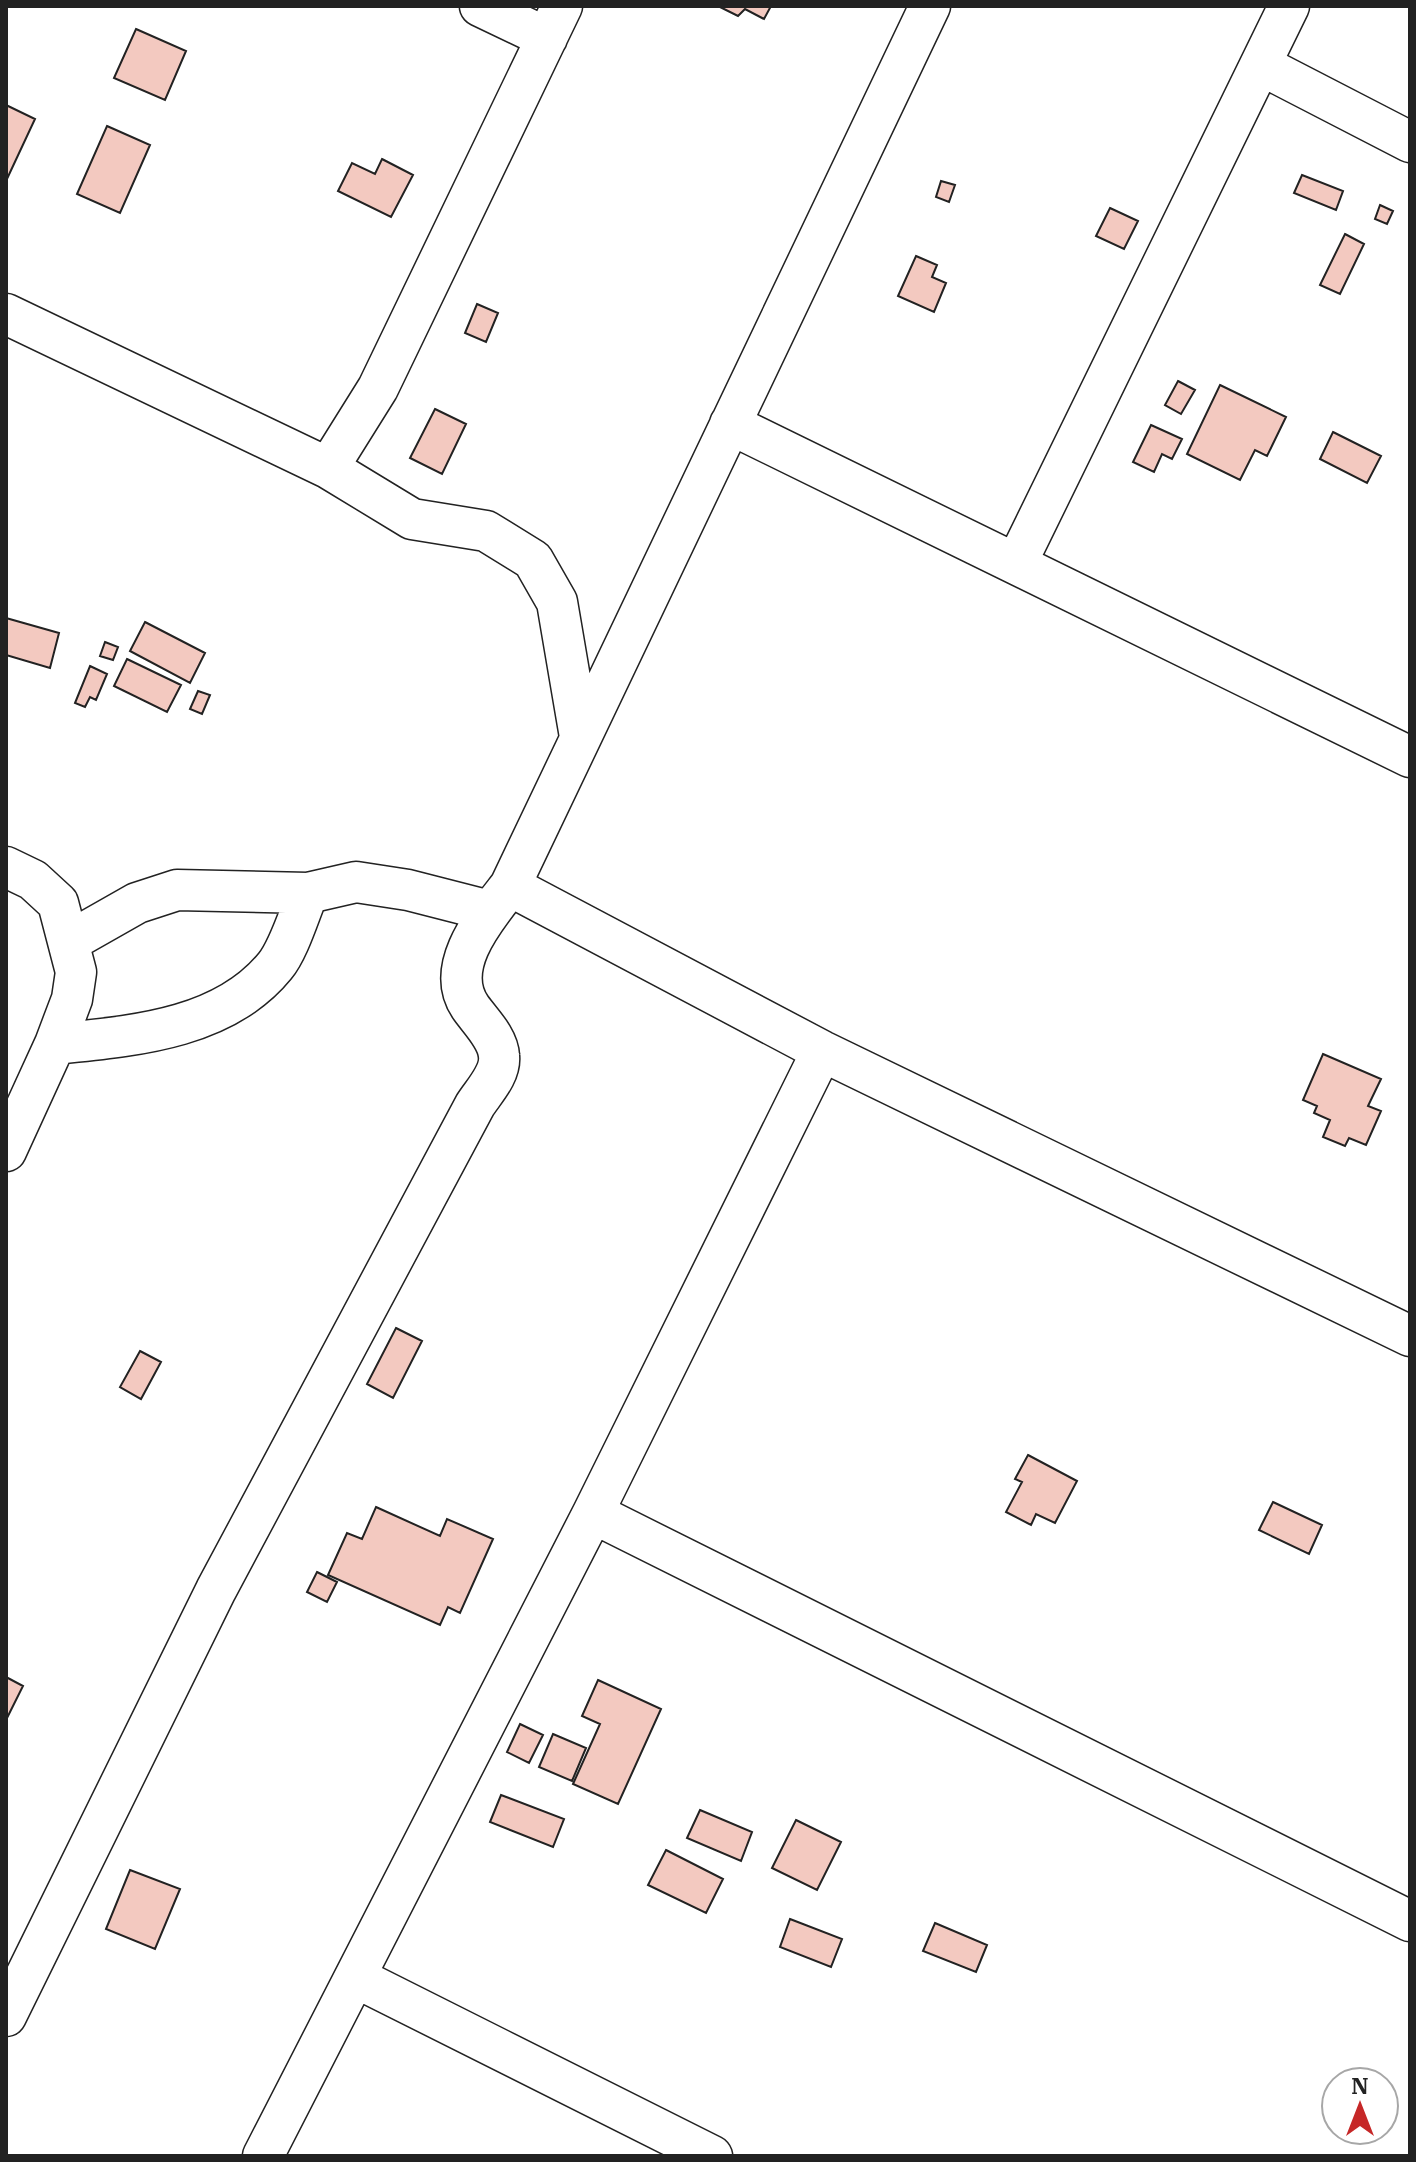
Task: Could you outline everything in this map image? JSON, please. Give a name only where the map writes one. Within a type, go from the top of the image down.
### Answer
[{"type":"street","points":[[328,468],[378,388],[555,22],[480,6]]},
{"type":"street","points":[[6,2016],[216,1590],[475,1105],[497,1071],[500,1055],[491,1034],[468,1003],[463,983],[463,963],[471,941],[500,898],[580,737],[930,6]]},
{"type":"street","points":[[1016,564],[1289,6]]},
{"type":"street","points":[[1261,65],[1410,142]]},
{"type":"street","points":[[6,314],[328,468],[412,519],[486,531],[533,560],[557,602],[580,737]]},
{"type":"street","points":[[730,424],[1410,757]]},
{"type":"street","points":[[6,867],[33,880],[58,903],[76,972],[72,999],[55,1044],[6,1151]]},
{"type":"street","points":[[70,941],[137,903],[177,890],[308,893],[356,882],[500,898],[1410,1336]]},
{"type":"street","points":[[55,1044],[150,1034],[199,1017],[247,995],[277,964],[308,893]]},
{"type":"street","points":[[263,2156],[593,1513],[822,1051]]},
{"type":"street","points":[[593,1513],[1410,1921]]},
{"type":"street","points":[[355,1977],[712,2156]]},
{"type":"building","points":[[718,6],[771,6],[764,19],[745,9],[738,16]]},
{"type":"building","points":[[136,29],[186,51],[165,100],[114,78]]},
{"type":"building","points":[[6,105],[35,119],[6,181]]},
{"type":"building","points":[[107,126],[150,145],[120,213],[77,194]]},
{"type":"building","points":[[382,159],[413,175],[391,217],[338,191],[352,163],[375,174]]},
{"type":"building","points":[[1302,175],[1343,191],[1336,210],[1294,193]]},
{"type":"building","points":[[941,181],[955,185],[949,202],[936,197]]},
{"type":"building","points":[[1380,205],[1393,211],[1387,224],[1375,219]]},
{"type":"building","points":[[1110,208],[1138,221],[1124,249],[1096,236]]},
{"type":"building","points":[[1345,234],[1364,244],[1340,294],[1320,285]]},
{"type":"building","points":[[916,256],[937,265],[932,277],[946,283],[934,312],[898,296]]},
{"type":"building","points":[[477,304],[498,313],[486,342],[465,333]]},
{"type":"building","points":[[1178,381],[1195,390],[1181,414],[1165,405]]},
{"type":"building","points":[[1220,385],[1286,417],[1267,456],[1255,450],[1240,480],[1187,454]]},
{"type":"building","points":[[435,409],[466,424],[442,474],[410,458]]},
{"type":"building","points":[[1151,425],[1182,439],[1172,459],[1162,454],[1154,472],[1133,462]]},
{"type":"building","points":[[1333,432],[1381,456],[1367,483],[1320,459]]},
{"type":"building","points":[[6,618],[59,633],[50,668],[6,655]]},
{"type":"building","points":[[145,622],[205,653],[190,683],[130,651]]},
{"type":"building","points":[[105,642],[118,647],[113,660],[100,656]]},
{"type":"building","points":[[127,659],[181,685],[167,712],[114,686]]},
{"type":"building","points":[[90,666],[107,674],[96,700],[90,697],[85,707],[75,703]]},
{"type":"building","points":[[198,691],[210,695],[202,714],[190,709]]},
{"type":"building","points":[[1323,1054],[1381,1079],[1368,1106],[1381,1111],[1366,1145],[1349,1138],[1345,1146],[1323,1137],[1330,1120],[1314,1113],[1317,1106],[1303,1100]]},
{"type":"building","points":[[396,1328],[422,1341],[393,1398],[367,1384]]},
{"type":"building","points":[[140,1351],[161,1362],[141,1399],[120,1387]]},
{"type":"building","points":[[1028,1455],[1077,1481],[1055,1523],[1036,1514],[1031,1525],[1006,1512],[1022,1482],[1015,1479]]},
{"type":"building","points":[[1273,1502],[1322,1525],[1309,1554],[1259,1530]]},
{"type":"building","points":[[376,1507],[440,1536],[447,1519],[493,1539],[460,1613],[448,1607],[440,1625],[328,1575],[347,1533],[362,1539]]},
{"type":"building","points":[[317,1572],[337,1582],[327,1602],[307,1592]]},
{"type":"building","points":[[6,1677],[23,1686],[6,1720]]},
{"type":"building","points":[[598,1680],[661,1709],[618,1804],[573,1784],[600,1724],[582,1716]]},
{"type":"building","points":[[520,1724],[543,1735],[529,1763],[507,1752]]},
{"type":"building","points":[[553,1734],[586,1748],[572,1781],[539,1767]]},
{"type":"building","points":[[501,1795],[564,1819],[553,1847],[490,1822]]},
{"type":"building","points":[[700,1810],[752,1832],[741,1861],[687,1838]]},
{"type":"building","points":[[796,1820],[841,1842],[817,1890],[772,1868]]},
{"type":"building","points":[[666,1850],[723,1879],[706,1913],[648,1885]]},
{"type":"building","points":[[130,1870],[180,1889],[155,1949],[106,1929]]},
{"type":"building","points":[[790,1919],[842,1939],[831,1967],[780,1947]]},
{"type":"building","points":[[935,1923],[987,1945],[976,1972],[923,1951]]}]
